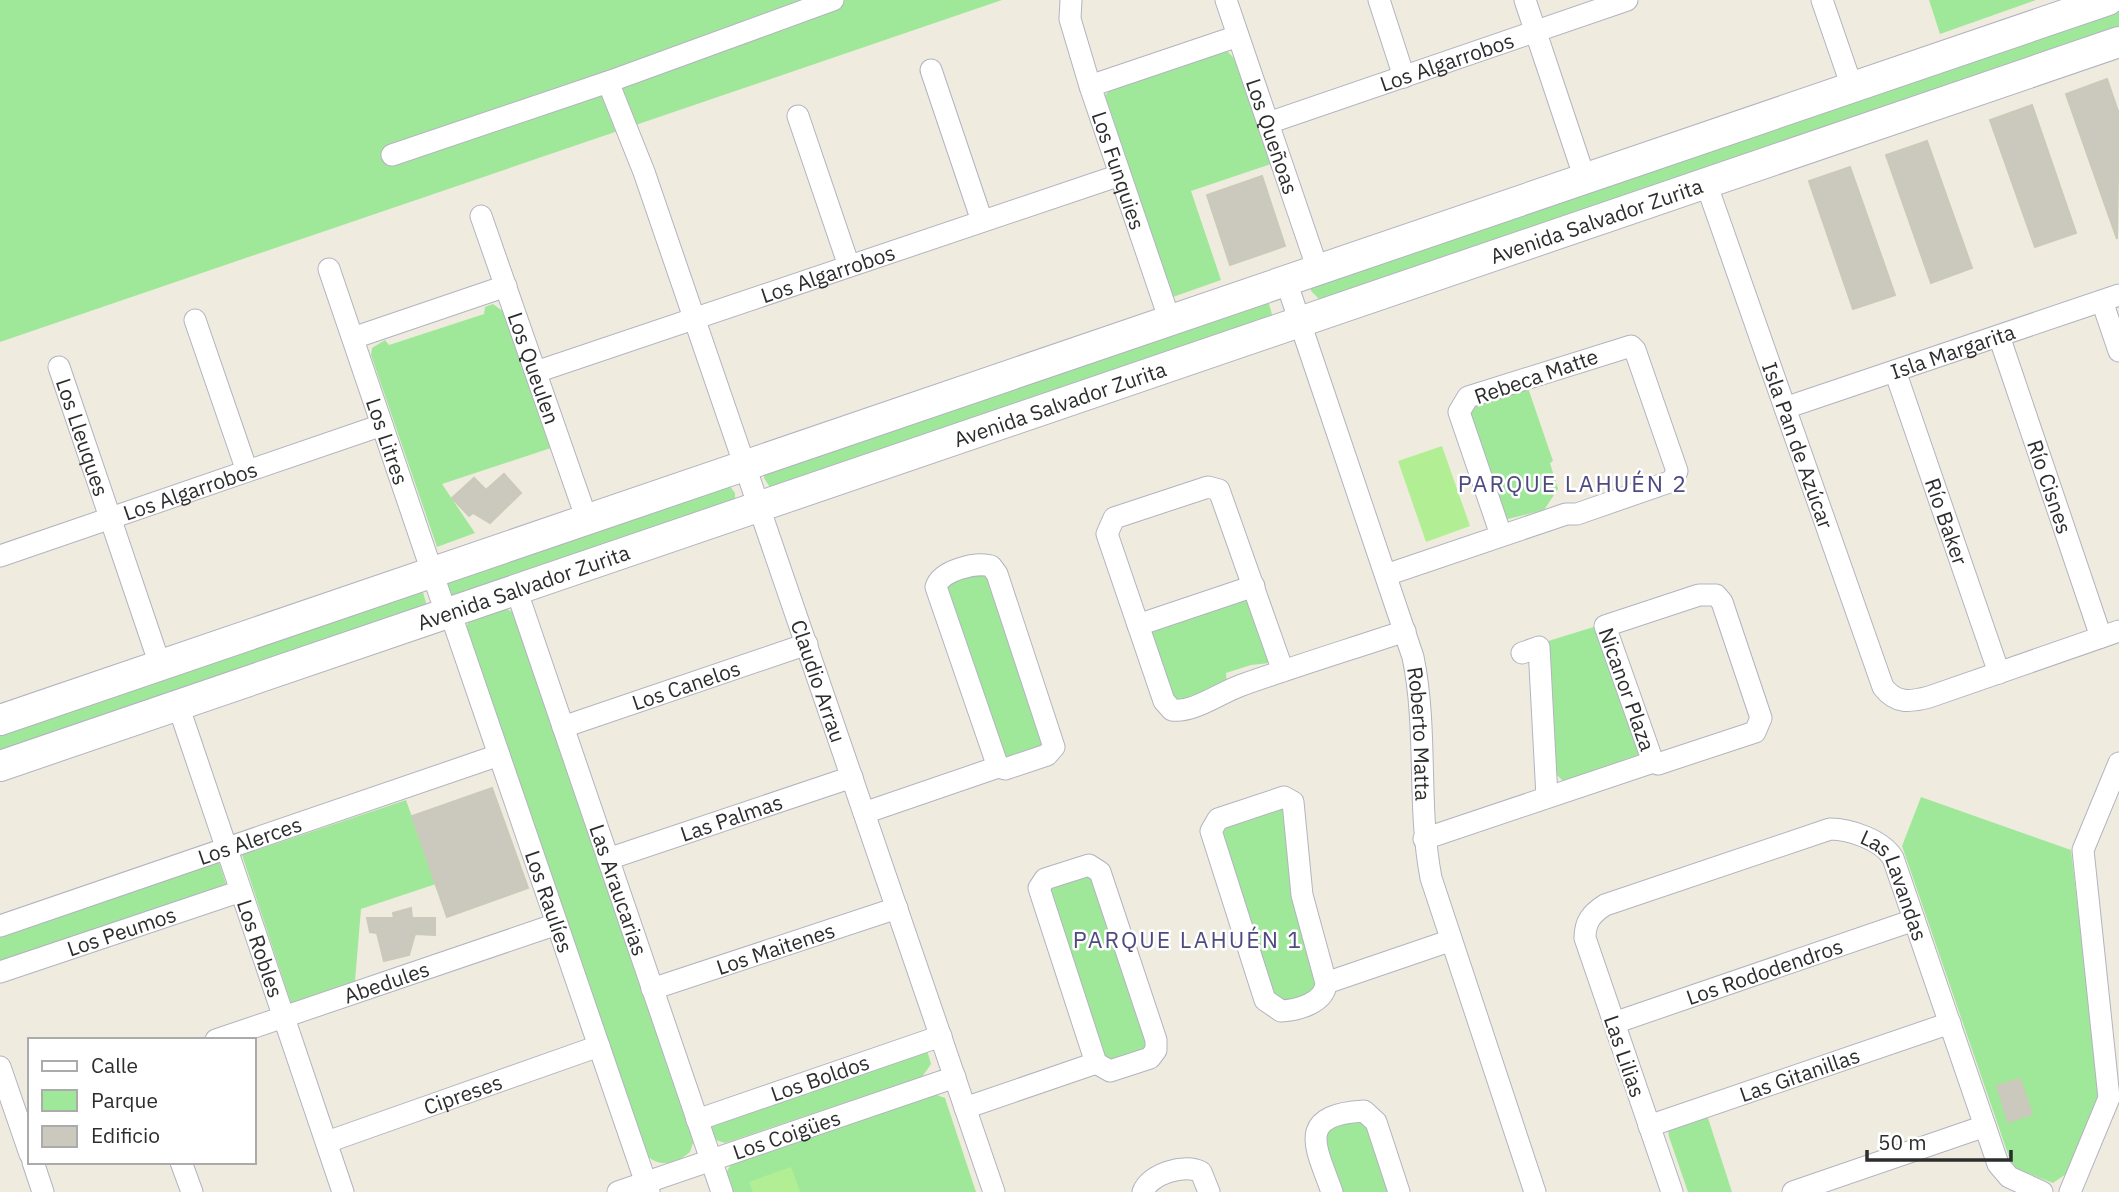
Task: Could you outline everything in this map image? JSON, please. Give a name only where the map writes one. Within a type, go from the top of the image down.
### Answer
[{"type":"main road","name":"Avenida Salvador Zurita","points":[[0,720],[2108,0]]},
{"type":"main road","name":"Avenida Salvador Zurita","points":[[0,766],[2119,42]]},
{"type":"street","points":[[392,155],[608,82],[833,0]]},
{"type":"street","name":"Los Queñoas","points":[[1226,0],[1318,270]]},
{"type":"street","points":[[1379,0],[1404,76]]},
{"type":"street","points":[[1525,0],[1585,179]]},
{"type":"street","name":"Los Algarrobos","points":[[1268,123],[1627,0]]},
{"type":"street","points":[[1822,0],[1852,87]]},
{"type":"street","name":"Los Funquies","points":[[1071,10],[1090,86],[1170,321]]},
{"type":"street","points":[[1090,86],[1238,36]]},
{"type":"street","points":[[931,70],[982,221]]},
{"type":"street","name":"Claudio Arrau","points":[[608,82],[695,319],[994,1192]]},
{"type":"street","points":[[798,116],[849,266]]},
{"type":"street","name":"Los Algarrobos","points":[[536,372],[1120,175]]},
{"type":"street","name":"Isla Pan de Azúcar","points":[[1706,183],[1883,687],[1899,701],[1929,697],[1999,673]]},
{"type":"street","name":"Los Queulen","points":[[481,216],[587,520]]},
{"type":"street","name":"Los Litres","points":[[329,269],[448,613]]},
{"type":"street","name":"Roberto Matta","points":[[1286,281],[1405,631],[1419,690],[1424,839],[1436,898],[1535,1192]]},
{"type":"street","points":[[353,338],[506,286]]},
{"type":"street","points":[[2110,298],[2119,351]]},
{"type":"street","name":"Isla Margarita","points":[[1785,408],[2110,298]]},
{"type":"street","points":[[195,320],[247,471]]},
{"type":"street","name":"Río Cisnes","points":[[2000,336],[2110,634]]},
{"type":"street","name":"Rebeca Matte","points":[[1625,346],[1635,350],[1677,471],[1672,481],[1577,514],[1566,513],[1501,536],[1459,412],[1461,403],[1468,397],[1625,346]]},
{"type":"street","name":"Los Lleuques","points":[[59,367],[160,665]]},
{"type":"street","name":"Río Baker","points":[[1895,371],[1999,673]]},
{"type":"street","name":"Los Algarrobos","points":[[0,556],[382,425]]},
{"type":"street","points":[[1283,671],[1222,494],[1214,488],[1114,518],[1107,534],[1164,701],[1172,710],[1186,709],[1239,686],[1405,631]]},
{"type":"street","points":[[1386,575],[1501,536]]},
{"type":"street","points":[[864,813],[998,767],[1005,769],[1047,754],[1054,747],[997,575],[991,566],[980,564],[945,575],[936,587],[998,767]]},
{"type":"street","points":[[1138,625],[1254,586]]},
{"type":"street","name":"Las Araucarias","points":[[516,589],[722,1192]]},
{"type":"street","name":"Nicanor Plaza","points":[[1699,595],[1716,595],[1722,602],[1761,718],[1755,732],[1658,764],[1653,762],[1605,626],[1699,595]]},
{"type":"street","name":"Los Raulíes","points":[[448,613],[647,1187]]},
{"type":"street","points":[[1999,673],[2110,634]]},
{"type":"street","name":"Los Canelos","points":[[563,727],[807,644]]},
{"type":"street","points":[[1522,653],[1539,648],[1547,797]]},
{"type":"street","name":"Los Robles","points":[[178,705],[343,1192]]},
{"type":"street","name":"Los Alerces","points":[[0,926],[499,755]]},
{"type":"street","points":[[1424,839],[1653,762]]},
{"type":"street","points":[[2070,1192],[2109,1098],[2083,850],[2119,763]]},
{"type":"street","name":"Las Palmas","points":[[608,859],[852,777]]},
{"type":"street","points":[[1278,798],[1292,799],[1302,895],[1326,984],[1326,992],[1320,999],[1288,1010],[1276,1009],[1265,1000],[1210,838],[1213,825],[1218,819],[1278,798]]},
{"type":"street","name":"Las Lavandas","points":[[1589,919],[1605,905],[1836,829],[1853,833],[1888,850],[2002,1171],[2042,1192]]},
{"type":"street","points":[[965,1108],[1096,1063],[1110,1071],[1150,1058],[1156,1050],[1100,872],[1089,865],[1045,879],[1039,888],[1096,1063]]},
{"type":"street","name":"Los Peumos","points":[[0,972],[241,891]]},
{"type":"street","name":"Los Maitenes","points":[[652,989],[897,908]]},
{"type":"street","name":"Las Lilias","points":[[1589,919],[1585,938],[1672,1192]]},
{"type":"street","name":"Los Rododendros","points":[[1614,1023],[1914,920]]},
{"type":"street","name":"Abedules","points":[[222,1038],[557,924]]},
{"type":"street","points":[[1326,984],[1449,941]]},
{"type":"street","name":"Las Gitanillas","points":[[1649,1126],[1950,1023]]},
{"type":"street","name":"Los Boldos","points":[[697,1120],[941,1036]]},
{"type":"street","name":"Cipreses","points":[[327,1142],[599,1046]]},
{"type":"street","points":[[0,1067],[22,1105],[28,1142]]},
{"type":"street","name":"Los Coigües","points":[[618,1192],[647,1187],[711,1160],[954,1077]]},
{"type":"street","points":[[1332,1192],[1314,1141],[1316,1130],[1325,1121],[1364,1111],[1376,1122],[1399,1192]]},
{"type":"street","points":[[1793,1192],[1985,1126]]},
{"type":"street","points":[[34,1164],[43,1192]]},
{"type":"street","points":[[182,1164],[192,1192]]},
{"type":"street","points":[[1143,1192],[1152,1180],[1190,1168],[1201,1172],[1209,1192]]},
{"type":"green space","points":[[0,0],[1002,0],[0,342]]},
{"type":"green space","points":[[1929,0],[2036,0],[1940,34]]},
{"type":"green space","points":[[2119,7],[2119,31],[1322,302],[1311,291],[1311,286]]},
{"type":"green space","points":[[1221,51],[1228,52],[1234,58],[1271,164],[1191,191],[1221,280],[1173,297],[1105,95],[1110,90]]},
{"type":"green space","points":[[1268,300],[1273,318],[771,489],[764,478],[765,472]]},
{"type":"green space","points":[[493,304],[504,312],[551,448],[442,484],[475,533],[437,547],[371,355],[372,348],[385,340],[389,345],[484,314],[485,307]]},
{"type":"green space","points":[[1527,385],[1553,461],[1550,463],[1558,489],[1544,510],[1504,520],[1466,407]]},
{"type":"green space","points":[[1442,446],[1470,526],[1426,542],[1398,461]]},
{"type":"green space","points":[[729,485],[735,493],[735,502],[451,598],[447,593],[446,578]]},
{"type":"green space","points":[[985,570],[1047,745],[1007,763],[942,585]]},
{"type":"green space","points":[[422,589],[427,606],[0,754],[0,730]]},
{"type":"green space","points":[[1246,594],[1270,663],[1251,665],[1226,673],[1227,684],[1176,704],[1147,630]]},
{"type":"green space","points":[[502,607],[515,613],[695,1137],[690,1152],[673,1162],[661,1163],[645,1153],[466,628],[470,618]]},
{"type":"green space","points":[[1600,625],[1643,751],[1563,781],[1553,771],[1545,642]]},
{"type":"green space","points":[[1921,797],[2071,850],[2100,1096],[2066,1174],[2053,1183],[2017,1169],[2010,1160],[1902,846]]},
{"type":"green space","points":[[406,800],[436,884],[361,909],[355,981],[291,1003],[242,855]]},
{"type":"green space","points":[[1284,805],[1321,985],[1317,994],[1275,1003],[1217,829]]},
{"type":"green space","points":[[219,862],[228,890],[0,968],[0,937]]},
{"type":"green space","points":[[1093,872],[1152,1047],[1114,1063],[1104,1061],[1046,892],[1050,883]]},
{"type":"green space","points":[[927,1050],[931,1064],[922,1077],[725,1143],[713,1139],[709,1122]]},
{"type":"green space","points":[[934,1094],[945,1098],[976,1192],[731,1192],[725,1175],[732,1162]]},
{"type":"green space","points":[[1363,1115],[1393,1192],[1338,1192],[1320,1131]]},
{"type":"green space","points":[[1707,1115],[1732,1192],[1688,1192],[1669,1137],[1668,1130]]},
{"type":"green space","points":[[791,1167],[800,1192],[753,1192],[749,1182]]},
{"type":"building","points":[[2107,79],[2119,114],[2117,239],[2066,94]]},
{"type":"building","points":[[2032,105],[2076,233],[2035,247],[1990,120]]},
{"type":"building","points":[[1927,141],[1972,268],[1931,283],[1886,155]]},
{"type":"building","points":[[1850,167],[1895,295],[1853,309],[1809,181]]},
{"type":"building","points":[[1262,176],[1285,246],[1230,265],[1207,195]]},
{"type":"building","points":[[504,474],[521,493],[490,523],[473,513],[469,516],[452,498],[474,478],[486,490]]},
{"type":"building","points":[[492,788],[528,888],[447,917],[412,816]]},
{"type":"building","points":[[411,908],[412,918],[435,918],[435,935],[415,934],[409,955],[384,961],[377,933],[370,932],[367,918],[394,918],[393,913]]},
{"type":"building","points":[[2020,1079],[2032,1114],[2008,1122],[1997,1086]]},
{"type":"district","name":"PARQUE LAHUÉN 2","points":[[1573,483]]},
{"type":"district","name":"PARQUE LAHUÉN 1","points":[[1188,939]]}]
